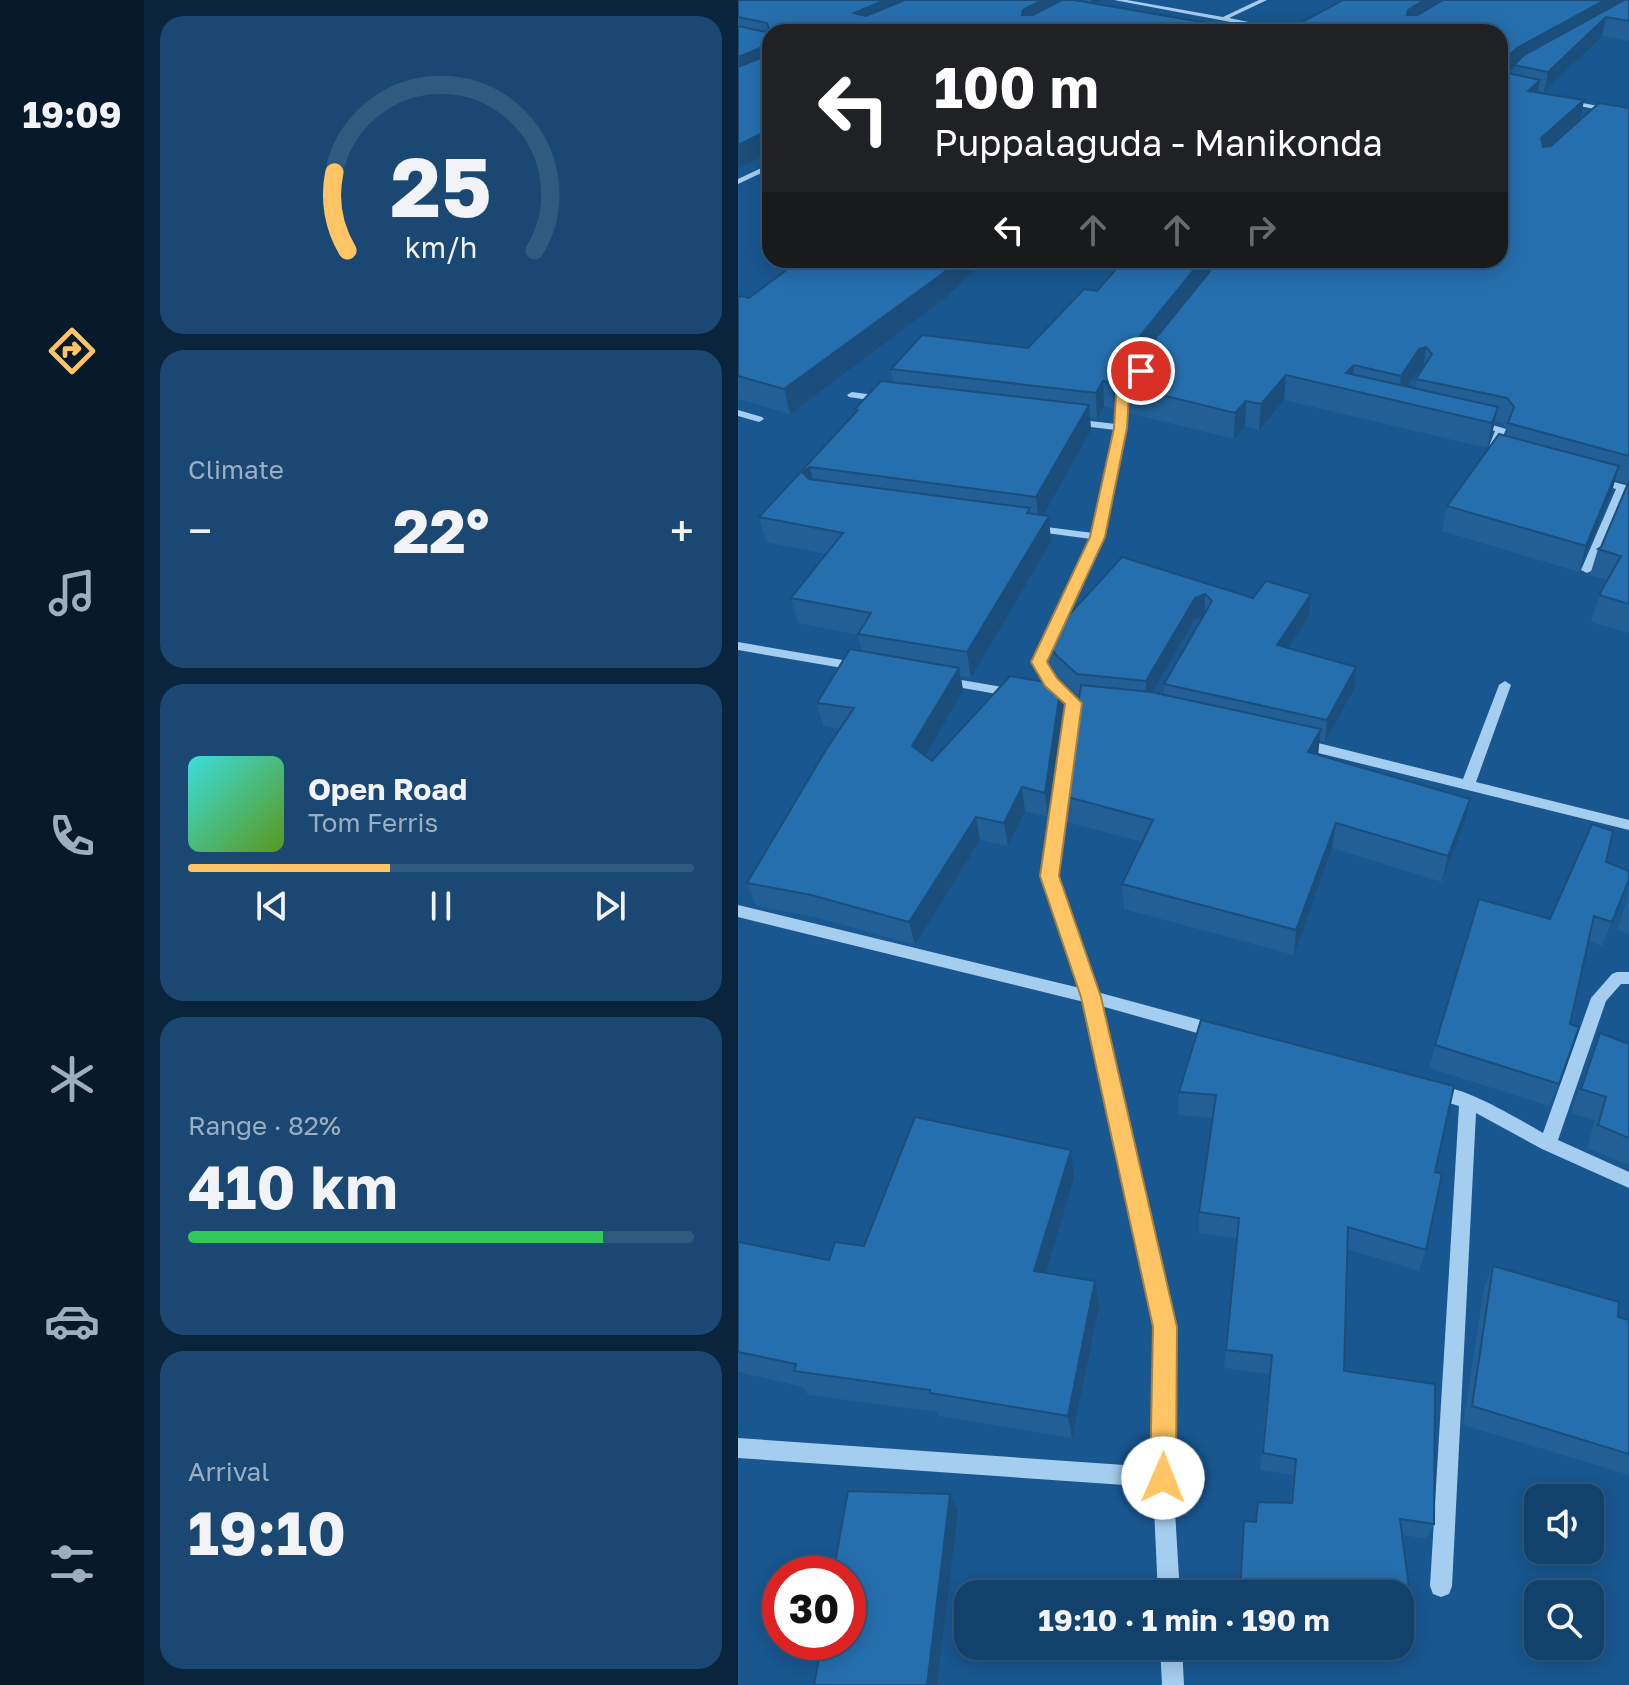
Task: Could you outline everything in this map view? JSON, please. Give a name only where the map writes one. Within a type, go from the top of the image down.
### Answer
[{"type":"street","points":[[1122,0],[1251,24]]},
{"type":"street","points":[[1224,19],[1264,0]]},
{"type":"street","points":[[1558,100],[1629,114]]},
{"type":"street","points":[[1592,118],[1602,109]]},
{"type":"street","points":[[738,182],[762,170]]},
{"type":"street","points":[[1082,704],[1051,682],[1039,662],[1098,537],[1121,428],[1122,395],[1151,358]]},
{"type":"street","points":[[852,395],[900,401]]},
{"type":"street","points":[[738,413],[759,419]]},
{"type":"street","points":[[1057,420],[1121,428]]},
{"type":"street","points":[[1461,420],[1501,429],[1492,451],[1502,456]]},
{"type":"street","points":[[1577,475],[1626,488],[1587,570]]},
{"type":"street","points":[[1019,526],[1098,537]]},
{"type":"street","points":[[738,646],[875,669]]},
{"type":"street","points":[[936,680],[1028,695]]},
{"type":"street","points":[[1468,785],[1505,685]]},
{"type":"street","points":[[1043,698],[1082,704]]},
{"type":"street","points":[[1082,704],[1049,876],[1091,997],[1165,1327],[1163,1478],[1168,1580]]},
{"type":"street","points":[[1293,742],[1629,825]]},
{"type":"street","points":[[738,911],[1091,997],[1227,1035]]},
{"type":"street","points":[[1548,1144],[1599,998],[1617,978],[1629,978]]},
{"type":"street","points":[[1422,1088],[1468,1101],[1548,1144],[1629,1180]]},
{"type":"street","points":[[1441,1586],[1468,1101]]},
{"type":"street","points":[[738,1448],[1163,1478]]},
{"type":"street","points":[[1172,1660],[1173,1685]]},
{"type":"building","points":[[738,0],[885,0],[854,13],[866,16],[905,0],[1042,0],[1023,10],[1022,15],[1033,15],[1062,0],[1074,0],[1213,24],[767,24],[738,17]]},
{"type":"building","points":[[1343,0],[1424,0],[1408,10],[1407,15],[1418,15],[1443,0],[1605,0],[1517,48],[1508,56],[1508,24],[1298,24]]},
{"type":"building","points":[[1629,0],[1629,21],[1606,17],[1548,72],[1514,65],[1524,55]]},
{"type":"building","points":[[738,26],[762,31],[762,47],[738,57]]},
{"type":"building","points":[[762,57],[762,133],[738,145],[738,67]]},
{"type":"building","points":[[1508,73],[1540,80],[1528,91],[1584,100],[1541,138],[1543,147],[1551,146],[1599,103],[1629,108],[1629,456],[1508,423],[1514,407],[1507,398],[1416,379],[1432,354],[1426,347],[1419,349],[1401,376],[1354,365],[1346,373],[1498,407],[1492,423],[1286,375],[1261,404],[1246,401],[1235,413],[1129,387],[1129,371],[1213,268],[1508,268]]},
{"type":"building","points":[[789,268],[949,268],[784,389],[738,376],[738,298],[749,298]]},
{"type":"building","points":[[1117,268],[1195,268],[1114,368],[1112,383],[1103,381],[1096,393],[891,369],[922,335],[1028,348],[1084,289],[1097,291]]},
{"type":"building","points":[[881,381],[1089,405],[1036,497],[810,467],[802,472],[809,479],[1030,508],[1027,513],[1049,516],[967,652],[858,634],[871,613],[791,598],[843,533],[759,517]]},
{"type":"building","points":[[1499,434],[1619,466],[1586,546],[1447,506]]},
{"type":"building","points":[[1629,481],[1629,604],[1599,595],[1621,556],[1598,549]]},
{"type":"building","points":[[1122,557],[1253,598],[1266,581],[1311,594],[1277,645],[1356,667],[1327,720],[1164,684],[1212,601],[1205,594],[1195,598],[1146,681],[1077,674],[1056,655],[1046,640]]},
{"type":"building","points":[[850,649],[959,668],[912,746],[932,761],[1010,676],[1061,685],[1045,793],[1022,787],[1004,823],[976,817],[909,922],[811,895],[747,883],[854,708],[817,703]]},
{"type":"building","points":[[1081,685],[1151,692],[1321,729],[1308,752],[1470,799],[1448,856],[1336,823],[1296,930],[1122,884],[1153,820],[1064,796]]},
{"type":"building","points":[[1592,824],[1613,831],[1606,862],[1629,871],[1629,879],[1612,922],[1594,916],[1570,1024],[1579,1027],[1559,1084],[1435,1045],[1479,899],[1550,919]]},
{"type":"building","points":[[1201,1020],[1454,1086],[1435,1172],[1442,1174],[1426,1250],[1348,1227],[1344,1371],[1435,1384],[1434,1524],[1400,1519],[1408,1580],[1241,1580],[1244,1521],[1256,1522],[1258,1502],[1292,1503],[1296,1459],[1263,1453],[1272,1355],[1226,1350],[1239,1218],[1199,1212],[1216,1095],[1179,1092]]},
{"type":"building","points":[[1600,1033],[1629,1044],[1629,1138],[1598,1125],[1606,1097],[1581,1089]]},
{"type":"building","points":[[915,1117],[1071,1150],[1034,1271],[1095,1281],[1068,1416],[930,1393],[930,1390],[794,1371],[796,1364],[738,1352],[738,1242],[829,1260],[835,1242],[864,1246]]},
{"type":"building","points":[[1493,1266],[1619,1302],[1618,1317],[1629,1320],[1629,1454],[1472,1406]]},
{"type":"building","points":[[848,1491],[950,1494],[927,1685],[814,1685],[819,1660],[866,1660],[866,1556],[836,1556]]},
{"type":"route","points":[[1141,371],[1122,395],[1121,428],[1098,537],[1039,662],[1051,682],[1074,703],[1049,876],[1091,997],[1165,1327],[1163,1478]]}]
